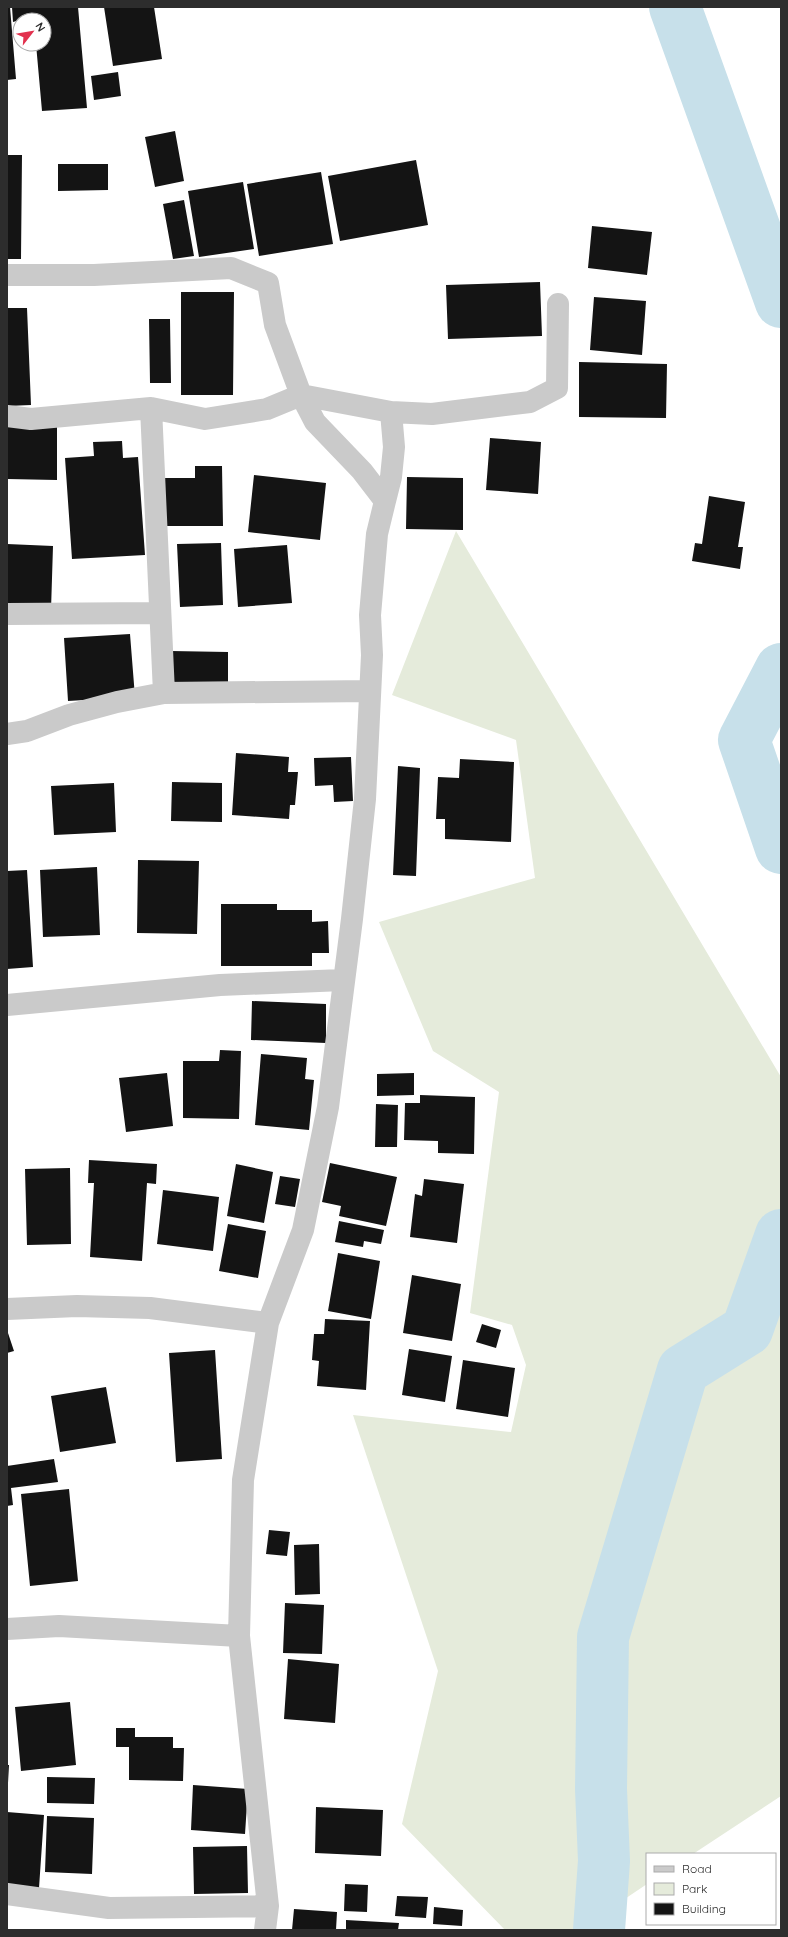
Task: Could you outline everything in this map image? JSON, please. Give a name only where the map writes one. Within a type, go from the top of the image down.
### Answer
[{"type":"street","points":[[7,275],[94,276],[231,268],[268,283],[275,325],[301,395],[315,422],[362,471],[385,501]]},
{"type":"street","points":[[7,416],[31,419],[151,408],[205,420],[267,410],[301,395],[390,412],[432,414],[530,402],[557,388],[558,304]]},
{"type":"street","points":[[151,408],[164,693]]},
{"type":"street","points":[[265,1930],[268,1906],[239,1636],[243,1480],[268,1323],[303,1230],[328,1107],[365,799],[372,655],[370,615],[377,534],[391,477],[394,447],[390,412]]},
{"type":"street","points":[[7,614],[160,613]]},
{"type":"street","points":[[7,734],[27,731],[69,715],[117,702],[164,693],[370,691]]},
{"type":"street","points":[[7,1005],[220,985],[343,980]]},
{"type":"street","points":[[7,1309],[77,1306],[150,1308],[268,1323]]},
{"type":"street","points":[[7,1629],[59,1626],[239,1636]]},
{"type":"street","points":[[7,1894],[109,1908],[268,1906]]},
{"type":"green space","points":[[456,531],[781,1077],[781,1796],[695,1853],[646,1853],[646,1885],[589,1923],[574,1930],[505,1930],[402,1824],[438,1671],[353,1415],[511,1432],[526,1365],[512,1325],[470,1313],[499,1092],[433,1051],[379,922],[535,878],[516,740],[392,695]]},
{"type":"building","points":[[7,7],[10,7],[12,52],[14,52],[16,79],[7,80]]},
{"type":"building","points":[[12,7],[78,7],[87,108],[42,111],[37,52],[52,52],[52,12],[12,12]]},
{"type":"building","points":[[104,7],[154,7],[162,59],[113,66]]},
{"type":"building","points":[[118,72],[121,96],[94,100],[91,76]]},
{"type":"building","points":[[175,131],[184,181],[155,187],[145,137]]},
{"type":"building","points":[[7,155],[22,155],[21,259],[7,259]]},
{"type":"building","points":[[416,160],[428,225],[340,241],[328,176]]},
{"type":"building","points":[[58,164],[108,164],[108,190],[58,191]]},
{"type":"building","points":[[321,172],[333,244],[259,256],[247,184]]},
{"type":"building","points":[[243,182],[254,249],[199,257],[188,191]]},
{"type":"building","points":[[184,200],[194,256],[173,259],[163,204]]},
{"type":"building","points":[[592,226],[652,232],[647,275],[588,268]]},
{"type":"building","points":[[540,282],[542,336],[448,339],[446,285]]},
{"type":"building","points":[[181,292],[234,292],[233,395],[181,395]]},
{"type":"building","points":[[594,297],[646,301],[642,355],[590,350]]},
{"type":"building","points":[[7,308],[27,308],[31,405],[7,406]]},
{"type":"building","points":[[149,319],[170,319],[171,383],[150,383]]},
{"type":"building","points":[[579,362],[667,364],[666,418],[579,417]]},
{"type":"building","points":[[7,425],[57,426],[57,480],[7,479]]},
{"type":"building","points":[[490,438],[541,442],[538,494],[486,490]]},
{"type":"building","points":[[122,441],[123,458],[138,457],[145,555],[72,559],[65,458],[94,456],[93,442]]},
{"type":"building","points":[[195,466],[222,466],[223,526],[162,526],[162,478],[195,478]]},
{"type":"building","points":[[254,475],[326,483],[320,540],[248,532]]},
{"type":"building","points":[[407,477],[463,478],[463,530],[406,529]]},
{"type":"building","points":[[709,496],[745,502],[738,547],[743,547],[740,569],[692,561],[695,543],[702,544]]},
{"type":"building","points":[[221,543],[223,605],[180,607],[177,544]]},
{"type":"building","points":[[7,544],[53,546],[51,610],[7,608]]},
{"type":"building","points":[[287,545],[292,603],[238,607],[234,549]]},
{"type":"building","points":[[130,634],[135,697],[68,701],[64,638]]},
{"type":"building","points":[[171,651],[228,652],[228,690],[171,690]]},
{"type":"building","points":[[236,753],[289,757],[288,772],[298,772],[295,805],[290,805],[289,819],[232,815]]},
{"type":"building","points":[[351,757],[353,801],[334,802],[333,785],[315,786],[314,758]]},
{"type":"building","points":[[460,759],[514,762],[511,842],[445,839],[445,819],[436,819],[438,777],[459,778]]},
{"type":"building","points":[[398,766],[420,768],[416,876],[393,875]]},
{"type":"building","points":[[172,782],[222,783],[222,822],[171,821]]},
{"type":"building","points":[[114,783],[116,832],[54,835],[51,786]]},
{"type":"building","points":[[138,860],[199,861],[197,934],[137,933]]},
{"type":"building","points":[[97,867],[100,935],[43,937],[40,870]]},
{"type":"building","points":[[27,870],[33,967],[7,969],[7,871]]},
{"type":"building","points":[[221,904],[277,904],[277,910],[312,910],[312,922],[328,921],[329,953],[312,953],[312,966],[221,966]]},
{"type":"building","points":[[252,1001],[326,1004],[326,1043],[251,1040]]},
{"type":"building","points":[[220,1050],[241,1051],[239,1119],[183,1118],[183,1061],[219,1061]]},
{"type":"building","points":[[261,1054],[307,1058],[305,1079],[314,1080],[309,1130],[255,1125]]},
{"type":"building","points":[[167,1073],[173,1126],[126,1132],[119,1078]]},
{"type":"building","points":[[414,1073],[414,1095],[377,1096],[377,1074]]},
{"type":"building","points":[[420,1095],[475,1097],[474,1154],[438,1153],[438,1141],[404,1140],[405,1103],[420,1103]]},
{"type":"building","points":[[376,1104],[398,1105],[397,1147],[375,1147]]},
{"type":"building","points":[[89,1160],[157,1164],[156,1184],[147,1183],[142,1261],[90,1257],[94,1183],[88,1183]]},
{"type":"building","points":[[330,1163],[397,1177],[386,1226],[339,1216],[341,1206],[322,1202]]},
{"type":"building","points":[[236,1164],[273,1172],[264,1223],[227,1216]]},
{"type":"building","points":[[70,1168],[71,1244],[27,1245],[25,1169]]},
{"type":"building","points":[[280,1176],[300,1179],[295,1207],[275,1204]]},
{"type":"building","points":[[424,1179],[464,1184],[457,1243],[410,1237],[415,1194],[422,1196]]},
{"type":"building","points":[[163,1190],[219,1197],[213,1251],[157,1244]]},
{"type":"building","points":[[339,1221],[384,1230],[381,1244],[364,1241],[363,1247],[335,1242]]},
{"type":"building","points":[[228,1224],[266,1231],[258,1278],[219,1271]]},
{"type":"building","points":[[338,1253],[380,1261],[371,1319],[328,1311]]},
{"type":"building","points":[[412,1275],[461,1284],[452,1341],[403,1333]]},
{"type":"building","points":[[325,1319],[370,1321],[366,1390],[317,1386],[319,1361],[312,1360],[314,1334],[324,1334]]},
{"type":"building","points":[[482,1324],[501,1330],[496,1348],[476,1342]]},
{"type":"building","points":[[7,1330],[14,1351],[7,1353]]},
{"type":"building","points":[[409,1349],[452,1356],[445,1402],[402,1395]]},
{"type":"building","points":[[215,1350],[222,1459],[176,1462],[169,1353]]},
{"type":"building","points":[[463,1360],[515,1368],[508,1417],[456,1409]]},
{"type":"building","points":[[106,1387],[116,1443],[60,1452],[51,1396]]},
{"type":"building","points":[[54,1459],[58,1482],[11,1488],[13,1505],[7,1506],[7,1466]]},
{"type":"building","points":[[69,1489],[78,1581],[30,1586],[21,1494]]},
{"type":"building","points":[[269,1530],[290,1532],[287,1556],[266,1554]]},
{"type":"building","points":[[319,1544],[320,1594],[295,1595],[294,1545]]},
{"type":"building","points":[[285,1603],[324,1605],[322,1654],[283,1653]]},
{"type":"building","points":[[288,1659],[339,1664],[335,1723],[284,1719]]},
{"type":"building","points":[[70,1702],[76,1765],[21,1771],[15,1707]]},
{"type":"building","points":[[116,1728],[135,1728],[135,1737],[173,1737],[173,1748],[184,1748],[183,1781],[129,1780],[129,1747],[116,1747]]},
{"type":"building","points":[[7,1765],[9,1765],[8,1783],[7,1783]]},
{"type":"building","points":[[47,1777],[95,1778],[94,1804],[47,1803]]},
{"type":"building","points":[[193,1785],[248,1789],[245,1834],[191,1830]]},
{"type":"building","points":[[316,1807],[383,1810],[381,1856],[315,1853]]},
{"type":"building","points":[[7,1812],[44,1815],[39,1888],[7,1886]]},
{"type":"building","points":[[47,1816],[94,1818],[92,1874],[45,1872]]},
{"type":"building","points":[[247,1846],[248,1893],[194,1894],[193,1847]]},
{"type":"building","points":[[345,1884],[368,1885],[367,1912],[344,1911]]},
{"type":"building","points":[[397,1896],[428,1897],[426,1918],[395,1916]]},
{"type":"building","points":[[434,1907],[463,1910],[462,1926],[433,1924]]},
{"type":"building","points":[[294,1909],[337,1912],[336,1930],[292,1930]]},
{"type":"building","points":[[346,1920],[399,1923],[398,1930],[346,1930]]},
{"type":"waterway","points":[[675,7],[781,302]]},
{"type":"waterway","points":[[781,669],[744,740],[781,848]]},
{"type":"waterway","points":[[599,1930],[604,1861],[601,1789],[603,1637],[683,1370],[747,1330],[781,1235]]}]
